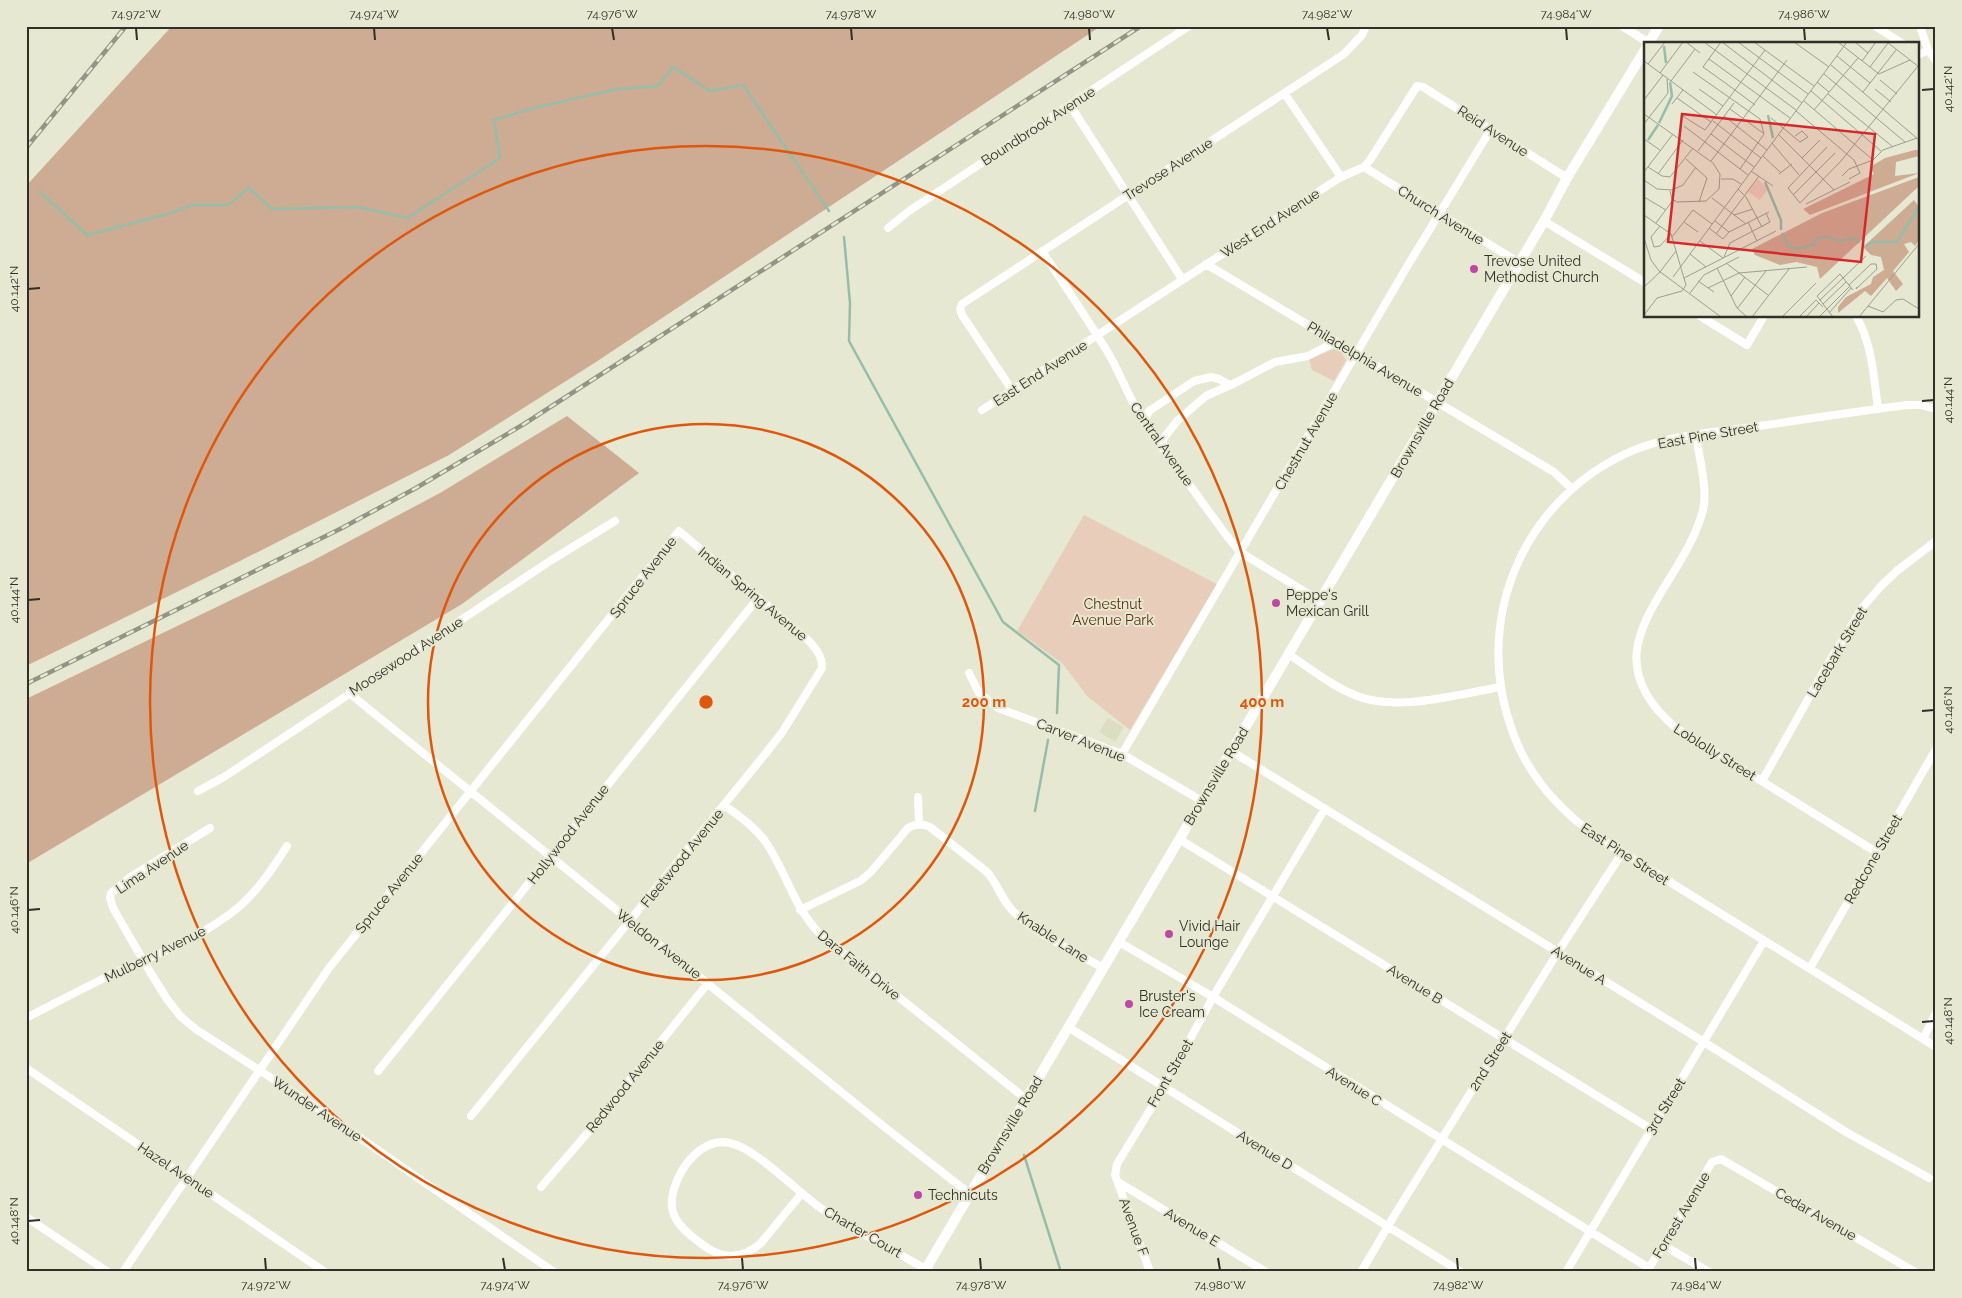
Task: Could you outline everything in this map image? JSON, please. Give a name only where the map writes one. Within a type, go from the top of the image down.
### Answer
[{"type":"street","name":"Boundbrook Avenue","points":[[888,228],[909,211],[1189,26]]},
{"type":"street","name":"Trevose Avenue","points":[[1012,390],[962,315],[960,308],[962,304],[1344,54],[1362,35],[1366,26]]},
{"type":"street","points":[[1622,26],[1644,42]]},
{"type":"street","name":"Brownsville Road","points":[[1650,42],[1659,26]]},
{"type":"street","points":[[1875,26],[1900,42]]},
{"type":"street","points":[[1920,26],[1928,50],[1936,61]]},
{"type":"street","points":[[1920,54],[1928,50]]},
{"type":"street","name":"Brownsville Road","points":[[927,1271],[1068,1027],[1518,262],[1544,221],[1567,178],[1644,52]]},
{"type":"street","name":"Reid Avenue","points":[[1364,167],[1417,86],[1423,87],[1567,178]]},
{"type":"street","points":[[1285,94],[1341,177]]},
{"type":"street","points":[[1070,105],[1182,280]]},
{"type":"street","name":"Chestnut Avenue","points":[[1122,754],[1356,355],[1491,130]]},
{"type":"street","name":"West End Avenue","points":[[1097,336],[1341,177],[1364,167]]},
{"type":"street","name":"Church Avenue","points":[[1364,167],[1518,262]]},
{"type":"street","points":[[1544,221],[1644,282]]},
{"type":"street","name":"Central Avenue","points":[[1042,251],[1118,371],[1132,403],[1144,422],[1240,552],[1320,601]]},
{"type":"street","name":"Philadelphia Avenue","points":[[1206,264],[1554,472],[1572,489]]},
{"type":"street","points":[[1703,318],[1747,345],[1763,318]]},
{"type":"street","points":[[1857,318],[1864,332],[1869,353],[1878,409]]},
{"type":"street","name":"East End Avenue","points":[[982,410],[1097,336]]},
{"type":"street","points":[[1163,449],[1163,439],[1186,411],[1206,396],[1275,362],[1308,356],[1335,342]]},
{"type":"street","points":[[1144,422],[1149,411],[1194,381],[1211,377],[1230,385]]},
{"type":"street","name":"East Pine Street","points":[[1936,408],[1907,405],[1696,435],[1659,442],[1637,449],[1601,467],[1572,489],[1534,531],[1524,548],[1510,581],[1498,635],[1498,662],[1501,688],[1513,734],[1523,755],[1542,785],[1558,805],[1577,822],[1622,853],[1936,1047]]},
{"type":"street","name":"Loblolly Street","points":[[1696,435],[1705,494],[1703,509],[1692,536],[1640,629],[1636,648],[1638,674],[1648,698],[1676,728],[1876,852]]},
{"type":"street","name":"Moosewood Avenue","points":[[198,791],[224,776],[550,561],[614,521]]},
{"type":"street","name":"Indian Spring Avenue","points":[[679,531],[808,640],[817,650],[822,661]]},
{"type":"street","name":"Spruce Avenue","points":[[123,1272],[329,968],[679,531]]},
{"type":"street","name":"Lacebark Street","points":[[1762,781],[1829,662],[1862,608],[1880,586],[1936,541]]},
{"type":"street","name":"Hollywood Avenue","points":[[378,1070],[758,598]]},
{"type":"street","points":[[1288,654],[1345,691],[1381,703],[1411,702],[1501,688]]},
{"type":"street","name":"Fleetwood Avenue","points":[[471,1116],[783,731],[820,673],[822,661]]},
{"type":"street","name":"Carver Avenue","points":[[969,673],[980,693],[998,708],[1122,754],[1202,801]]},
{"type":"street","name":"Weldon Avenue","points":[[349,693],[887,1129],[970,1194]]},
{"type":"street","name":"Redcone Street","points":[[1810,968],[1936,749]]},
{"type":"street","name":"Avenue A","points":[[1231,751],[1324,810],[1704,1042],[1846,1132],[1929,1178]]},
{"type":"street","points":[[800,910],[860,881],[870,873],[908,828],[919,824],[918,796]]},
{"type":"street","name":"Dara Faith Drive","points":[[724,805],[746,820],[765,840],[800,910],[820,934],[1026,1100]]},
{"type":"street","name":"Front Street","points":[[1118,1182],[1115,1175],[1116,1164],[1164,1087],[1213,997],[1324,810]]},
{"type":"street","name":"Knable Lane","points":[[919,824],[930,826],[987,872],[994,880],[1010,908],[1023,920],[1103,968]]},
{"type":"street","name":"Lima Avenue","points":[[116,914],[110,898],[114,889],[210,828]]},
{"type":"street","name":"Avenue B","points":[[1179,839],[1651,1129]]},
{"type":"street","name":"Mulberry Avenue","points":[[26,1018],[98,981],[198,934],[240,906],[265,879],[287,846]]},
{"type":"street","name":"2nd Street","points":[[1361,1272],[1558,952],[1622,853]]},
{"type":"street","name":"Wunder Avenue","points":[[116,914],[167,999],[182,1017],[197,1030],[304,1099],[554,1272]]},
{"type":"street","name":"3rd Street","points":[[1566,1272],[1764,941]]},
{"type":"street","name":"Avenue C","points":[[1119,942],[1213,997],[1590,1230],[1648,1270]]},
{"type":"street","name":"Redwood Avenue","points":[[541,1187],[590,1130],[708,983]]},
{"type":"street","points":[[1923,1039],[1936,1013]]},
{"type":"street","name":"Avenue D","points":[[1068,1027],[1461,1272]]},
{"type":"street","name":"Hazel Avenue","points":[[26,1068],[325,1272]]},
{"type":"street","name":"Charter Court","points":[[802,1193],[761,1244],[746,1253],[738,1255],[718,1253],[683,1231],[674,1216],[672,1205],[674,1188],[691,1158],[704,1147],[721,1142],[730,1143],[748,1150],[835,1217],[927,1271]]},
{"type":"street","name":"Forrest Avenue","points":[[1648,1270],[1712,1162],[1716,1160]]},
{"type":"street","name":"Cedar Avenue","points":[[1716,1160],[1724,1160],[1915,1272]]},
{"type":"street","name":"Avenue F","points":[[1118,1182],[1150,1272]]},
{"type":"street","name":"Avenue E","points":[[1118,1182],[1266,1272]]},
{"type":"street","points":[[26,1217],[108,1272]]},
{"type":"street","points":[[1663,1245],[1709,1272]]},
{"type":"shaded area","points":[[172,26],[1101,26],[596,362],[449,455],[238,562],[26,666],[26,186]]},
{"type":"shaded area","points":[[567,416],[639,473],[462,604],[26,864],[26,699],[312,561],[440,493]]},
{"type":"shaded area","points":[[1108,718],[1124,727],[1115,742],[1099,732]]},
{"type":"green space","points":[[1334,349],[1341,352],[1346,360],[1334,381],[1312,370],[1309,359]]},
{"type":"green space","name":"Chestnut Avenue Park","points":[[1084,515],[1217,584],[1130,730],[1087,696],[1063,664],[1017,631]]},
{"type":"waterway","points":[[40,192],[87,235],[171,213],[191,205],[228,205],[249,188],[272,209],[359,207],[407,218],[500,158],[494,120],[530,109],[617,89],[658,86],[673,67],[710,91],[743,85],[829,211]]},
{"type":"waterway","points":[[844,237],[850,303],[849,341],[1003,622],[1059,665],[1057,713]]},
{"type":"waterway","points":[[1035,811],[1048,740]]},
{"type":"waterway","points":[[1024,1155],[1061,1272]]},
{"type":"railway","points":[[26,148],[126,26]]},
{"type":"railway","points":[[26,684],[342,528],[416,488],[524,424],[1141,26]]},
{"type":"place","name":"Trevose United Methodist Church","points":[[1474,269]]},
{"type":"place","name":"Peppe's Mexican Grill","points":[[1276,603]]},
{"type":"place","name":"Vivid Hair Lounge","points":[[1169,934]]},
{"type":"place","name":"Bruster's Ice Cream","points":[[1129,1004]]},
{"type":"place","name":"Technicuts","points":[[918,1195]]}]
